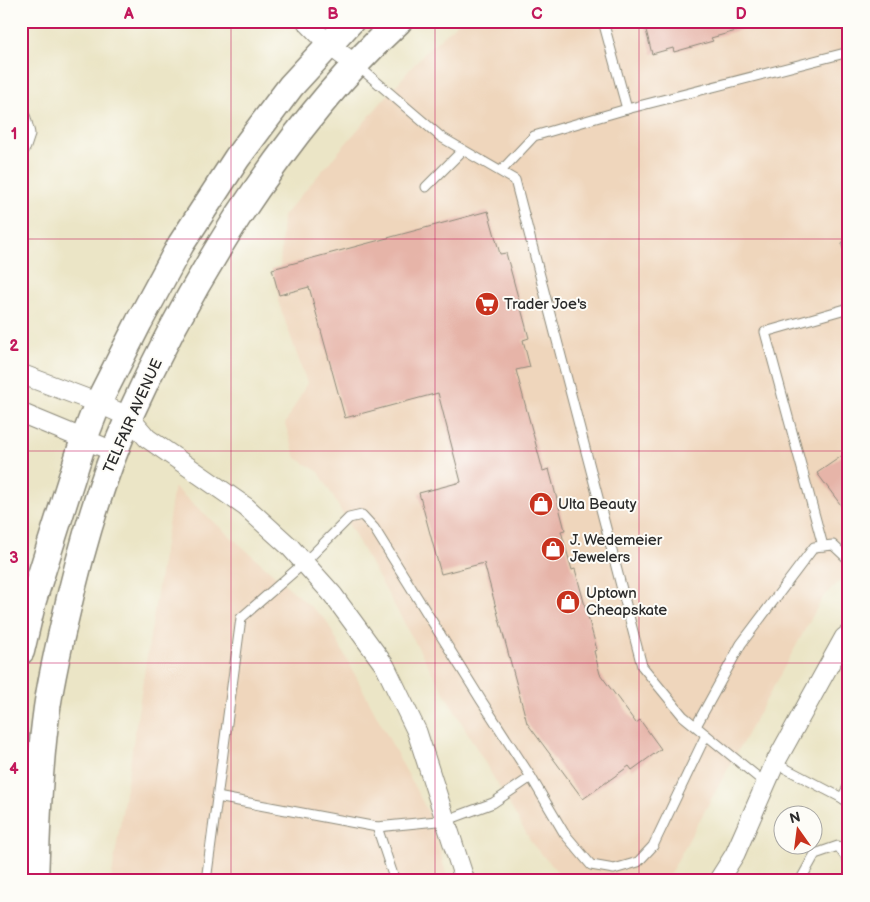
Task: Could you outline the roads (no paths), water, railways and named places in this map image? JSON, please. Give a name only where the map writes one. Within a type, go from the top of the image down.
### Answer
[{"type":"street","points":[[306,21],[329,45],[356,65]]},
{"type":"street","points":[[21,651],[33,600],[84,439],[98,403],[139,322],[181,244],[237,158],[291,86],[351,21]]},
{"type":"street","name":"TELFAIR AVENUE","points":[[35,881],[39,791],[47,708],[53,675],[74,578],[101,487],[129,417],[207,265],[262,180],[318,106],[399,21]]},
{"type":"street","points":[[21,119],[25,134],[21,146]]},
{"type":"street","points":[[21,374],[98,403],[129,417],[147,438],[246,507],[290,547],[333,595],[384,666],[417,732],[464,881]]},
{"type":"street","points":[[21,413],[115,452]]},
{"type":"street","points":[[718,881],[735,854],[775,762],[844,638],[849,634]]},
{"type":"lane","points":[[603,21],[628,109]]},
{"type":"lane","points":[[501,171],[534,136],[628,109],[849,52]]},
{"type":"lane","points":[[356,65],[441,137],[515,180],[642,666],[683,716],[765,783]]},
{"type":"lane","points":[[426,187],[463,150]]},
{"type":"lane","points":[[849,244],[847,245],[849,250]]},
{"type":"lane","points":[[823,546],[765,332],[849,308]]},
{"type":"lane","points":[[206,881],[241,618],[304,564],[349,518],[362,515],[374,528],[531,777],[564,833],[591,865],[614,869],[638,862],[653,846],[706,735]]},
{"type":"lane","points":[[696,726],[741,644],[814,547],[833,545],[849,560]]},
{"type":"lane","points":[[775,762],[846,801],[849,785]]},
{"type":"lane","points":[[217,797],[377,827],[446,820],[493,803],[531,777]]},
{"type":"lane","points":[[377,827],[395,881]]},
{"type":"lane","points":[[800,881],[815,854],[830,848],[838,846],[849,862]]},
{"type":"place","name":"Trader Joe's","points":[[487,304]]},
{"type":"place","name":"Ulta Beauty","points":[[541,504]]},
{"type":"place","name":"J. Wedemeier Jewelers","points":[[553,549]]},
{"type":"place","name":"Uptown Cheapskate","points":[[568,602]]}]
